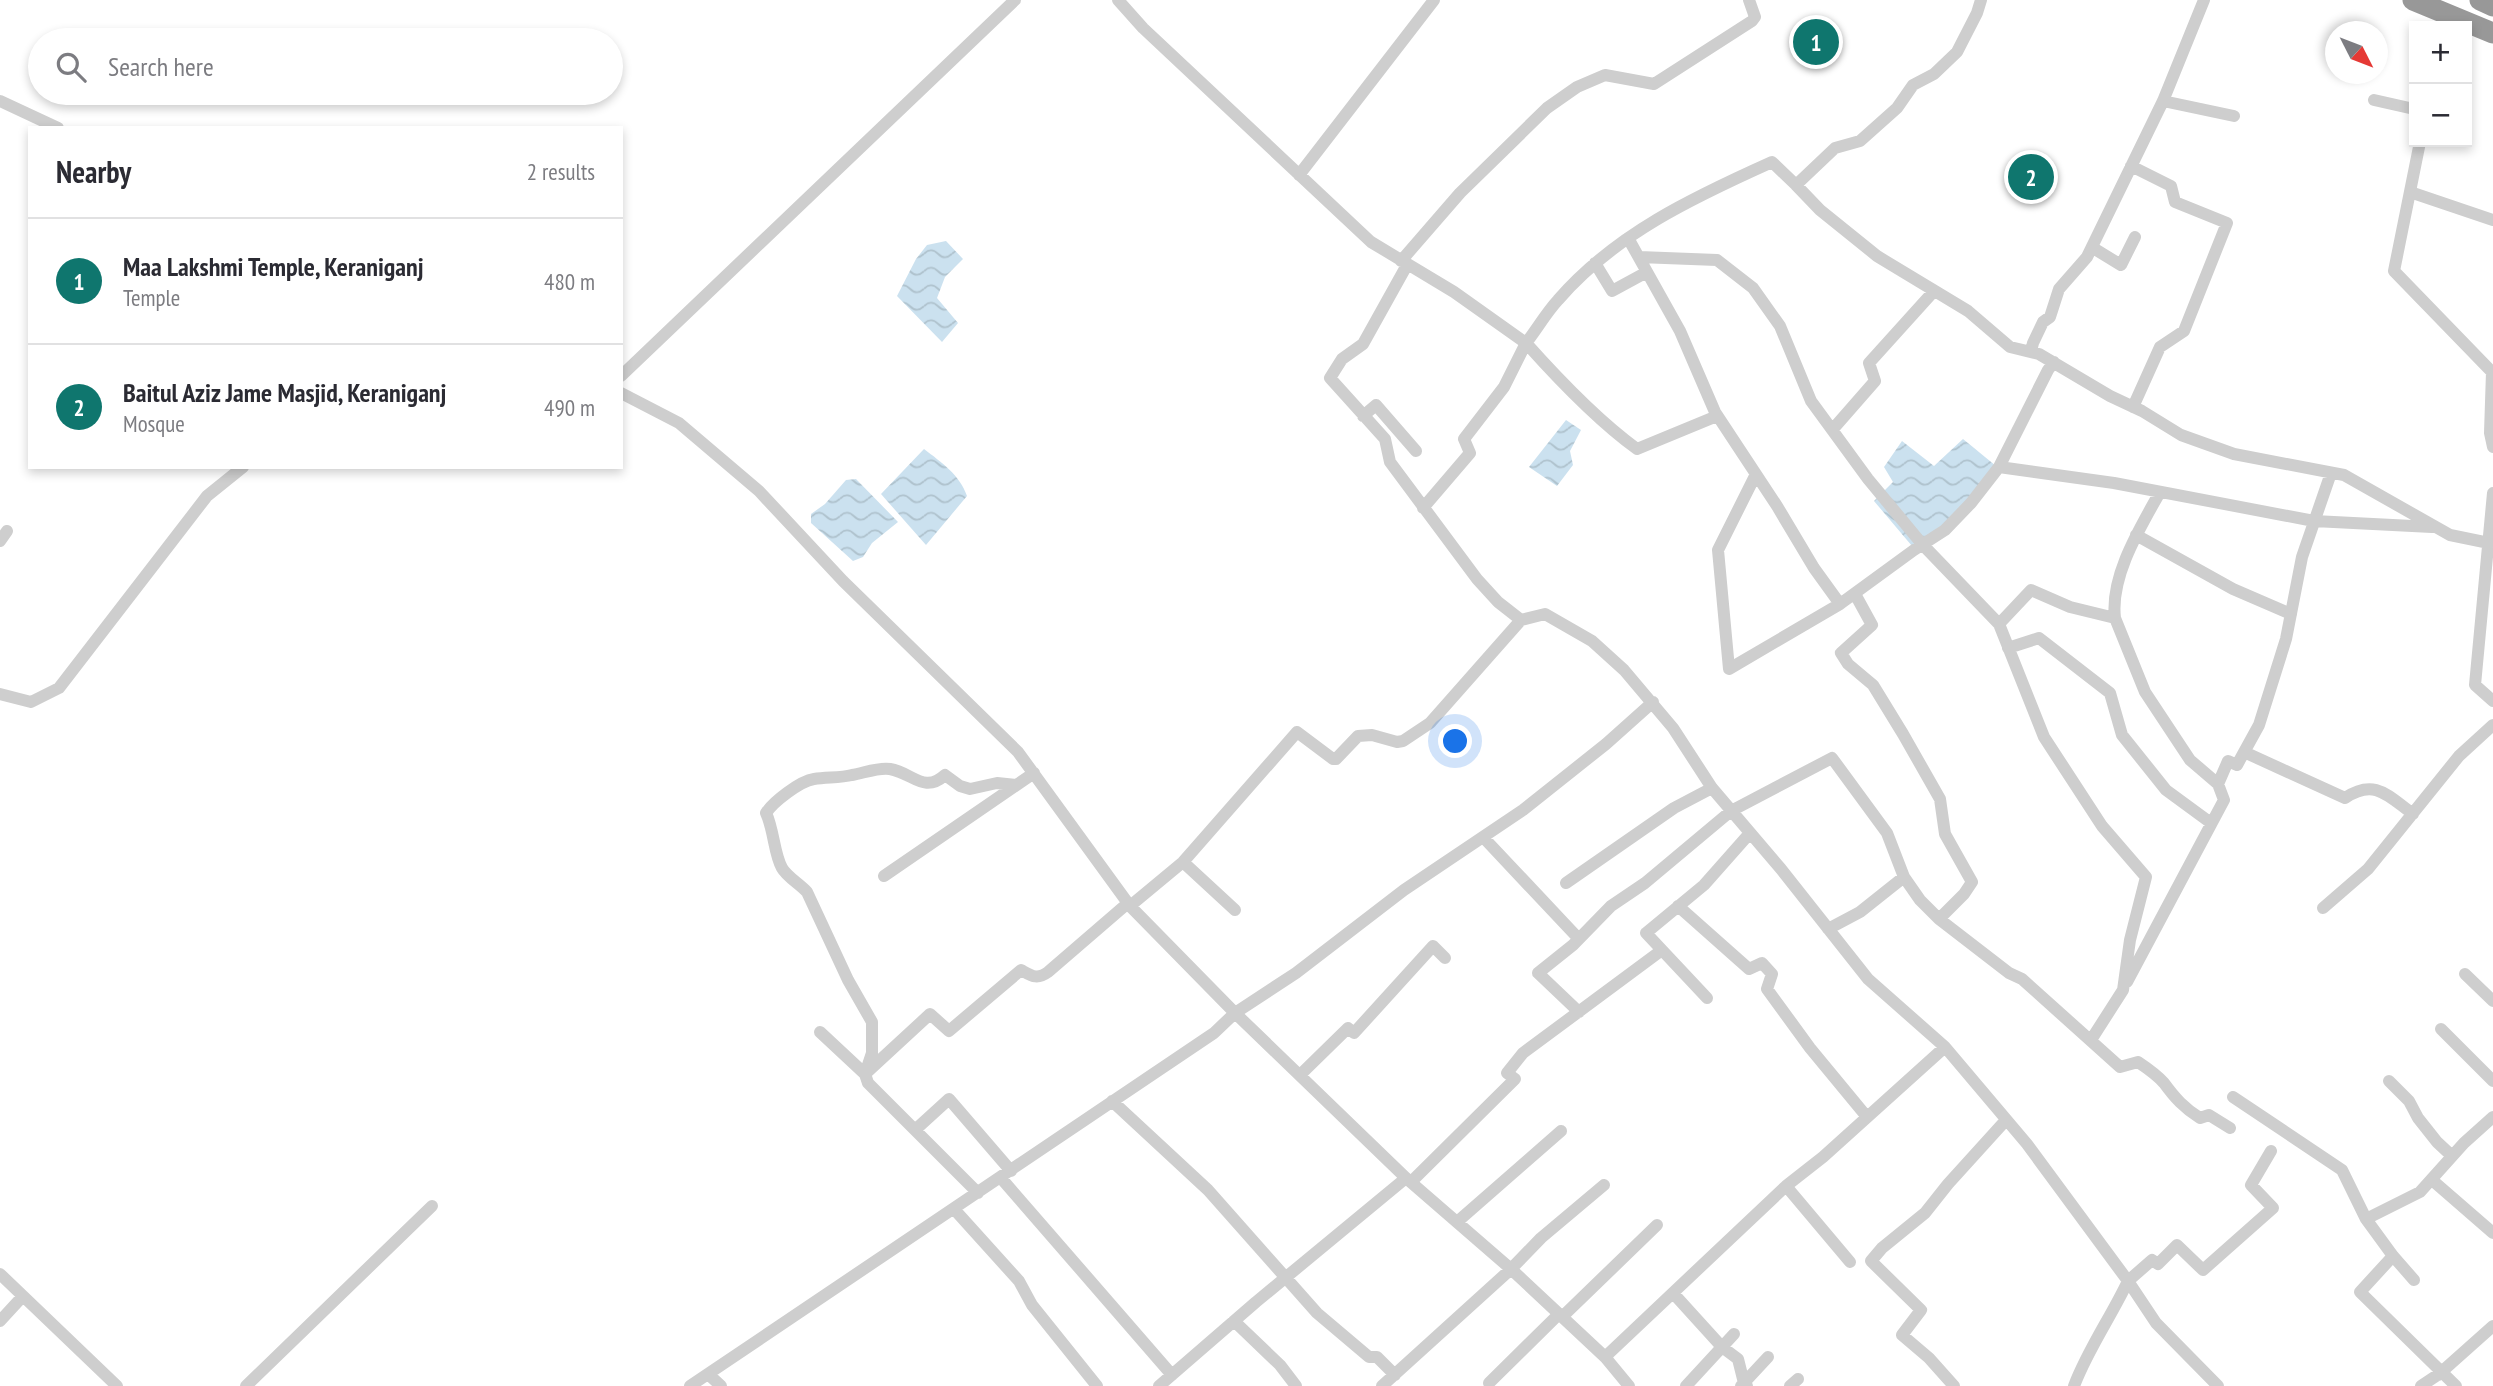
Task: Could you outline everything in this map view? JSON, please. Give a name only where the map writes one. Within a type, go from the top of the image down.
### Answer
[{"type":"highway","points":[[2413,0],[2444,19],[2493,33]]},
{"type":"highway","points":[[2480,0],[2493,6]]},
{"type":"street","points":[[623,374],[1015,0]]},
{"type":"street","points":[[1118,0],[1143,28],[1371,242],[1454,292],[1526,343],[1600,417],[1637,449],[1717,416]]},
{"type":"street","points":[[1299,175],[1434,0]]},
{"type":"street","points":[[1521,620],[1505,609],[1484,587],[1390,462],[1385,439],[1330,378],[1342,359],[1363,344],[1404,263],[1460,193],[1547,108],[1577,87],[1605,75],[1654,84],[1752,21],[1755,17],[1749,0]]},
{"type":"street","points":[[1796,185],[1835,148],[1860,141],[1897,108],[1913,85],[1934,74],[1957,52],[1978,13],[1981,0]]},
{"type":"street","points":[[2031,351],[2043,322],[2050,317],[2059,289],[2087,257],[2163,101],[2204,0]]},
{"type":"street","points":[[2374,100],[2409,108]]},
{"type":"street","points":[[0,101],[54,126]]},
{"type":"street","points":[[2163,101],[2234,116]]},
{"type":"street","points":[[2419,147],[2394,271],[2493,372],[2493,447]]},
{"type":"street","points":[[1423,508],[1470,453],[1464,439],[1504,387],[1526,343],[1558,300],[1595,263],[1673,208],[1772,162],[1820,210],[1877,256],[1968,312],[2010,347],[2031,351],[2054,362],[2182,435],[2234,454],[2344,475],[2450,535],[2489,543]]},
{"type":"street","points":[[2131,166],[2171,186],[2175,202],[2227,223],[2184,331],[2160,346],[2133,407]]},
{"type":"street","points":[[2410,192],[2493,220]]},
{"type":"street","points":[[2093,248],[2121,265],[2135,237]]},
{"type":"street","points":[[1628,238],[1680,331],[1717,416],[1840,604]]},
{"type":"street","points":[[1639,257],[1717,260],[1753,288],[1780,326],[1811,401],[1868,479],[1922,544],[1998,624],[2043,737],[2102,826],[2146,877],[2130,940],[2123,990]]},
{"type":"street","points":[[1595,263],[1612,291],[1647,272]]},
{"type":"street","points":[[1833,429],[1875,381],[1869,363],[1934,291]]},
{"type":"street","points":[[1756,474],[1718,550],[1729,669],[1840,604],[1945,530],[1971,503],[1999,467],[2054,362]]},
{"type":"street","points":[[623,394],[679,423],[760,491],[843,580],[1018,752],[1129,904],[1236,1013],[1408,1180],[1511,1269],[1605,1357],[1629,1386]]},
{"type":"street","points":[[1363,416],[1376,405],[1416,451]]},
{"type":"street","points":[[1999,467],[2160,492],[2315,521],[2436,527]]},
{"type":"street","points":[[0,694],[31,702],[59,688],[207,496],[241,469]]},
{"type":"street","points":[[2218,784],[2228,761],[2237,765],[2259,725],[2286,639],[2302,557],[2331,473]]},
{"type":"street","points":[[2091,1040],[2123,990],[2224,800],[2218,784],[2190,760],[2145,692],[2115,618],[2113,602],[2131,545],[2160,492]]},
{"type":"street","points":[[2493,494],[2475,685],[2493,701]]},
{"type":"street","points":[[2136,535],[2233,589],[2291,614]]},
{"type":"street","points":[[1998,624],[2031,590],[2070,607],[2115,618]]},
{"type":"street","points":[[1855,594],[1872,625],[1840,653],[1848,664],[1873,685],[1903,734],[1940,799],[1945,834],[1972,882],[1939,919]]},
{"type":"street","points":[[865,1074],[930,1014],[949,1031],[1021,970],[1041,978],[1062,963],[1129,904],[1183,862],[1297,732],[1333,759],[1358,736],[1372,735],[1397,742],[1404,741],[1430,723],[1521,620],[1545,614],[1592,641],[1624,670],[1653,702],[1712,788],[1868,979],[1945,1047],[2066,1195],[2156,1323],[2218,1386]]},
{"type":"street","points":[[2480,631],[2493,636]]},
{"type":"street","points":[[2008,649],[2039,638],[2110,693],[2122,735],[2166,790],[2211,823]]},
{"type":"street","points":[[690,1386],[1214,1033],[1236,1013],[1296,973],[1404,890],[1523,810],[1606,744],[1653,702]]},
{"type":"street","points":[[2323,908],[2368,869],[2459,756],[2493,724]]},
{"type":"street","points":[[2244,752],[2345,798],[2358,789],[2378,789],[2413,814]]},
{"type":"street","points":[[1579,1012],[1538,972],[1579,939],[1611,906],[1645,883],[1731,811],[1832,758],[1887,833],[1904,877],[1939,919],[2022,979],[2120,1067],[2138,1062],[2163,1082],[2170,1094],[2187,1110],[2200,1118],[2209,1115],[2230,1128]]},
{"type":"street","points":[[865,1074],[872,1052],[872,1022],[848,980],[807,892],[799,881],[782,869],[766,813],[772,803],[810,779],[846,777],[887,768],[922,783],[937,783],[945,775],[960,786],[970,789],[997,783],[1016,785]]},
{"type":"street","points":[[884,876],[1034,773]]},
{"type":"street","points":[[1566,883],[1674,808],[1712,788]]},
{"type":"street","points":[[1707,998],[1646,933],[1704,885],[1750,833]]},
{"type":"street","points":[[1483,837],[1579,939]]},
{"type":"street","points":[[1183,862],[1235,910]]},
{"type":"street","points":[[1828,929],[1860,912],[1904,877]]},
{"type":"street","points":[[1678,906],[1749,969],[1762,963],[1772,974],[1767,989],[1810,1048],[1867,1117]]},
{"type":"street","points":[[1301,1074],[1348,1028],[1354,1034],[1433,946],[1445,958]]},
{"type":"street","points":[[915,1130],[949,1100],[1165,1383],[1234,1321],[1408,1180],[1515,1079],[1507,1073],[1523,1053],[1662,950]]},
{"type":"street","points":[[2465,974],[2493,1001]]},
{"type":"street","points":[[2441,1029],[2493,1081]]},
{"type":"street","points":[[820,1032],[865,1074],[868,1083],[978,1193]]},
{"type":"street","points":[[1605,1357],[1786,1186],[1945,1047]]},
{"type":"street","points":[[2389,1081],[2409,1101],[2418,1118],[2437,1142],[2452,1156]]},
{"type":"street","points":[[2234,1097],[2342,1170],[2366,1219],[2414,1280]]},
{"type":"street","points":[[1112,1101],[1208,1191],[1317,1312],[1369,1357],[1377,1357],[1395,1375]]},
{"type":"street","points":[[2366,1219],[2412,1198],[2493,1117]]},
{"type":"street","points":[[1954,1386],[1929,1358],[1902,1335],[1921,1310],[1871,1261],[1882,1248],[1925,1213],[2006,1120]]},
{"type":"street","points":[[1457,1222],[1561,1131]]},
{"type":"street","points":[[2074,1386],[2085,1358],[2114,1311],[2127,1281],[2152,1260],[2158,1264],[2177,1245],[2203,1270],[2273,1208],[2252,1185],[2271,1151]]},
{"type":"street","points":[[2432,1180],[2493,1233]]},
{"type":"street","points":[[1382,1386],[1511,1269],[1541,1238],[1604,1185]]},
{"type":"street","points":[[1786,1186],[1850,1262]]},
{"type":"street","points":[[246,1386],[432,1206]]},
{"type":"street","points":[[954,1209],[1020,1281],[1032,1305],[1097,1386]]},
{"type":"street","points":[[1489,1383],[1657,1225]]},
{"type":"street","points":[[2393,1256],[2360,1292],[2456,1386]]},
{"type":"street","points":[[0,1274],[117,1386]]},
{"type":"street","points":[[1673,1293],[1722,1347],[1738,1359],[1744,1385]]},
{"type":"street","points":[[0,1321],[23,1296]]},
{"type":"street","points":[[1234,1321],[1280,1365],[1296,1386]]},
{"type":"street","points":[[2421,1386],[2440,1373],[2493,1326]]},
{"type":"street","points":[[1686,1386],[1734,1335]]},
{"type":"street","points":[[1744,1385],[1768,1357]]},
{"type":"street","points":[[708,1374],[721,1386]]},
{"type":"water","points":[[946,241],[963,259],[945,277],[937,298],[958,323],[942,342],[897,296],[916,259],[927,245]]},
{"type":"water","points":[[1566,420],[1581,430],[1570,451],[1573,465],[1557,486],[1529,467]]},
{"type":"water","points":[[1963,439],[1996,466],[1943,528],[1912,546],[1874,501],[1893,482],[1884,467],[1902,441],[1934,466]]},
{"type":"water","points":[[924,449],[955,475],[967,496],[926,545],[881,494]]},
{"type":"water","points":[[856,479],[898,522],[872,543],[863,557],[853,561],[811,523],[811,514],[825,504],[846,480]]},
{"type":"place","name":"Maa Lakshmi Temple, Keraniganj","points":[[1816,42]]},
{"type":"place","name":"Baitul Aziz Jame Masjid, Keraniganj","points":[[2031,177]]}]
